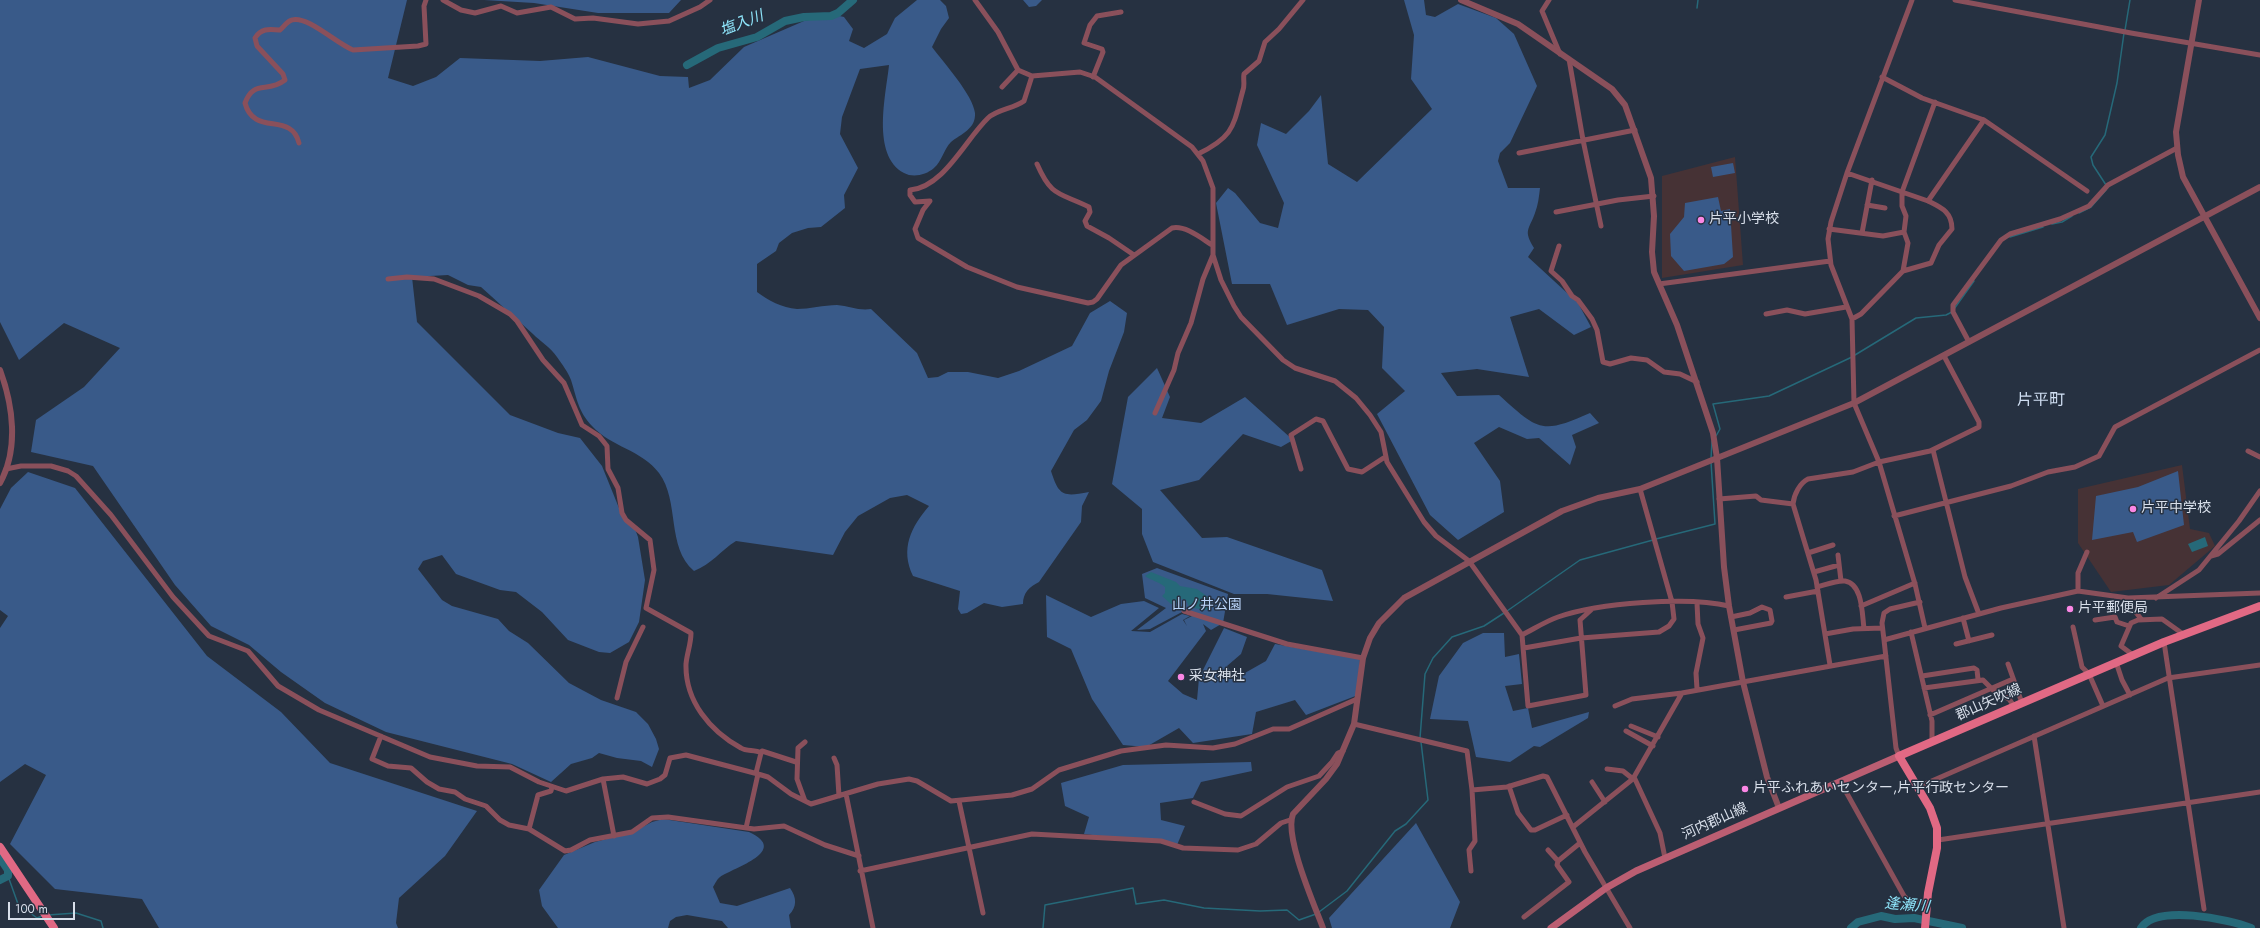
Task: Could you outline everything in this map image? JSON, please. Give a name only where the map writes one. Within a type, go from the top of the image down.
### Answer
[{"type":"main road","name":"郡山矢吹線","points":[[1899,756],[2183,634],[2260,606]]},
{"type":"main road","name":"河内郡山線","points":[[1552,928],[1606,888],[1636,871],[1899,756]]},
{"type":"main road","points":[[1899,756],[1934,816],[1938,840],[1927,904],[1925,928]]},
{"type":"main road","points":[[0,847],[54,928]]},
{"type":"street","points":[[299,143],[298,135],[291,127],[259,121],[249,115],[247,110],[245,103],[255,88],[276,87],[285,80],[284,74],[258,46],[255,38],[257,35],[268,29],[280,30],[290,20],[296,19],[309,23],[345,47],[353,50],[418,46],[426,44],[424,6],[426,0]]},
{"type":"street","points":[[443,0],[461,10],[476,13],[501,6],[517,14],[551,8],[575,19],[593,18],[638,24],[669,21],[700,7],[710,0]]},
{"type":"street","points":[[975,0],[998,32],[1018,70],[1032,76],[1080,72],[1093,76],[1192,147],[1198,154],[1207,169],[1212,188],[1213,256],[1225,290],[1241,317],[1277,355],[1291,366],[1335,381],[1356,398],[1380,429],[1385,457],[1429,530],[1469,561],[1522,635],[1528,706],[1585,696],[1581,619],[1591,610]]},
{"type":"street","points":[[1198,154],[1222,140],[1232,129],[1236,122],[1240,98],[1244,89],[1244,74],[1259,62],[1265,42],[1279,30],[1303,0]]},
{"type":"street","points":[[1461,0],[1513,22],[1612,89],[1620,97],[1635,130],[1651,178],[1654,196],[1652,263],[1659,284],[1668,301],[1710,422],[1717,458],[1719,499],[1729,606],[1743,682],[1767,777],[1779,808]]},
{"type":"street","points":[[1549,0],[1542,12],[1551,30],[1553,39],[1560,50],[1560,54]]},
{"type":"street","points":[[1912,0],[1847,173],[1829,229],[1830,260],[1846,307],[1852,319],[1854,403],[1879,462],[1915,583],[1925,628]]},
{"type":"street","points":[[1955,0],[2131,33],[2192,42],[2260,55]]},
{"type":"street","points":[[2199,0],[2178,122],[2177,148],[2183,177],[2260,318]]},
{"type":"street","points":[[1093,76],[1103,52],[1102,49],[1084,43],[1090,25],[1100,15],[1121,12]]},
{"type":"street","points":[[1569,59],[1583,140],[1601,226]]},
{"type":"street","points":[[1002,87],[1018,70]]},
{"type":"street","points":[[1032,76],[1024,101],[994,113],[933,181],[923,187],[910,190],[910,195],[915,202],[930,201],[923,210],[915,229],[916,236],[967,267],[1017,287],[1088,303],[1093,302],[1121,265],[1174,227],[1181,228],[1212,245]]},
{"type":"street","points":[[1882,78],[1935,102],[1984,120],[2088,191]]},
{"type":"street","points":[[1903,271],[1908,243],[1904,232],[1906,217],[1902,206],[1902,192],[1935,102]]},
{"type":"street","points":[[1928,202],[1984,120]]},
{"type":"street","points":[[1519,153],[1635,130]]},
{"type":"street","points":[[1969,342],[1953,312],[1952,305],[2001,240],[2010,234],[2064,218],[2089,206],[2108,185],[2177,148]]},
{"type":"street","points":[[1038,164],[1045,182],[1053,191],[1089,207],[1090,212],[1084,221],[1087,226],[1134,255]]},
{"type":"street","points":[[1847,173],[1872,180],[1946,210],[1951,220],[1952,229],[1939,245],[1931,263],[1903,271],[1861,314],[1852,319]]},
{"type":"street","points":[[1862,233],[1872,180]]},
{"type":"street","points":[[1323,928],[1293,844],[1290,820],[1293,814],[1326,779],[1343,751],[1354,724],[1363,658],[1370,638],[1379,623],[1393,608],[1421,588],[1562,510],[1598,498],[1640,489],[1854,403],[2260,187]]},
{"type":"street","points":[[1556,212],[1596,203],[1654,196]]},
{"type":"street","points":[[1867,205],[1885,208]]},
{"type":"street","points":[[1829,229],[1883,236],[1904,232]]},
{"type":"street","points":[[1559,246],[1551,271],[1562,281],[1572,296],[1578,300],[1592,319],[1597,330],[1603,362],[1610,364],[1631,358],[1648,360],[1664,372],[1680,374],[1697,382]]},
{"type":"street","points":[[1155,413],[1174,370],[1178,353],[1191,322],[1203,279],[1213,256]]},
{"type":"street","points":[[1659,284],[1830,260]]},
{"type":"street","points":[[388,279],[407,277],[434,279],[479,296],[506,312],[517,321],[542,360],[564,384],[582,425],[599,436],[607,446],[608,469],[618,488],[624,516],[650,540],[654,570],[646,608],[689,631],[690,643],[686,668],[694,701],[702,715],[718,733],[741,748],[761,753],[746,828]]},
{"type":"street","points":[[1766,314],[1787,310],[1805,314],[1846,307]]},
{"type":"street","points":[[1894,516],[2011,486],[2052,471],[2075,467],[2097,458],[2101,454],[2104,443],[2115,427],[2260,350]]},
{"type":"street","points":[[1830,665],[1818,589],[1793,504],[1800,487],[1805,481],[1853,472],[1879,462],[1933,450],[1977,428],[1979,425],[1944,356]]},
{"type":"street","points":[[0,370],[7,390],[12,420],[12,439],[6,469],[0,483]]},
{"type":"street","points":[[1301,469],[1291,435],[1316,419],[1323,421],[1348,469],[1362,472],[1385,457]]},
{"type":"street","points":[[1933,450],[1965,577],[1979,614]]},
{"type":"street","points":[[2248,451],[2260,457]]},
{"type":"street","points":[[6,469],[28,466],[51,466],[68,471],[76,476],[111,515],[173,597],[209,636],[248,651],[257,659],[271,679],[288,693],[319,710],[430,757],[449,762],[500,768],[510,767],[552,787],[572,791],[603,779],[623,777],[644,784],[655,781],[665,775],[670,758],[682,755],[768,777],[805,801],[815,804],[886,782],[909,779],[923,784],[947,800],[959,801],[1024,792],[1059,770],[1128,749],[1166,745],[1213,748],[1235,744],[1273,729],[1291,729],[1357,699]]},
{"type":"street","points":[[1524,648],[1581,638],[1663,630],[1674,619],[1672,602],[1640,489]]},
{"type":"street","points":[[2156,598],[2190,577],[2211,556],[2260,491]]},
{"type":"street","points":[[1719,499],[1756,496],[1761,500],[1793,504]]},
{"type":"street","points":[[2211,556],[2218,554],[2260,520]]},
{"type":"street","points":[[1808,552],[1833,545]]},
{"type":"street","points":[[2078,590],[2078,573],[2087,552]]},
{"type":"street","points":[[1838,555],[1841,581]]},
{"type":"street","points":[[1814,572],[1839,566]]},
{"type":"street","points":[[1786,597],[1818,589],[1841,581],[1848,582],[1855,587],[1861,606],[1864,628]]},
{"type":"street","points":[[1861,606],[1915,583]]},
{"type":"street","points":[[1884,640],[1963,618],[2078,590],[2128,598],[2260,593]]},
{"type":"street","points":[[2128,598],[2129,603],[2141,619]]},
{"type":"street","points":[[1522,635],[1557,618],[1591,610],[1672,602],[1729,606]]},
{"type":"street","points":[[1899,756],[1896,748],[1882,628],[1883,616],[1887,611],[1920,602]]},
{"type":"street","points":[[1697,603],[1698,621],[1703,638],[1696,673],[1698,690]]},
{"type":"street","points":[[1731,617],[1750,613],[1762,607],[1770,610],[1772,619],[1770,623],[1734,630]]},
{"type":"street","points":[[1184,611],[1287,644],[1363,658]]},
{"type":"street","points":[[2095,620],[2114,617],[2118,622],[2128,626]]},
{"type":"street","points":[[1963,618],[1969,641]]},
{"type":"street","points":[[2133,655],[2121,646],[2128,626],[2133,621],[2141,619],[2162,619],[2183,634]]},
{"type":"street","points":[[617,698],[626,662],[643,627]]},
{"type":"street","points":[[2073,627],[2082,667],[2089,674],[2103,706]]},
{"type":"street","points":[[1825,634],[1864,628],[1882,628]]},
{"type":"street","points":[[1911,632],[1930,715],[1932,742]]},
{"type":"street","points":[[1956,644],[1992,635]]},
{"type":"street","points":[[2164,642],[2204,909]]},
{"type":"street","points":[[1615,706],[1632,699],[1682,693],[1886,656]]},
{"type":"street","points":[[2116,662],[2122,680],[2130,694]]},
{"type":"street","points":[[2008,664],[2013,679],[2018,705]]},
{"type":"street","points":[[1918,787],[2170,678],[2260,665]]},
{"type":"street","points":[[1922,676],[1974,668],[1977,670],[1978,679]]},
{"type":"street","points":[[1924,688],[1978,679],[1985,681],[1991,688],[2018,705]]},
{"type":"street","points":[[1930,715],[2013,679]]},
{"type":"street","points":[[1573,827],[1634,778],[1682,693]]},
{"type":"street","points":[[1354,724],[1467,751],[1472,790],[1475,841],[1469,850],[1471,871]]},
{"type":"street","points":[[1631,726],[1658,737]]},
{"type":"street","points":[[1626,731],[1653,746]]},
{"type":"street","points":[[381,736],[372,758],[378,763],[388,766],[411,768],[439,789],[455,792],[465,799],[486,806],[500,820],[509,825],[530,829],[565,850],[571,850],[590,840],[632,832],[647,819],[660,817],[758,830],[788,827],[825,845],[859,856]]},
{"type":"street","points":[[2034,736],[2064,928]]},
{"type":"street","points":[[805,742],[798,748],[796,762],[797,780],[805,801]]},
{"type":"street","points":[[762,751],[796,762]]},
{"type":"street","points":[[1194,802],[1225,814],[1241,816],[1287,787],[1319,776],[1338,753],[1343,751]]},
{"type":"street","points":[[834,758],[837,765],[839,796]]},
{"type":"street","points":[[1607,769],[1623,771],[1634,778],[1649,804],[1660,833],[1665,858]]},
{"type":"street","points":[[1472,790],[1509,786],[1546,776],[1580,843],[1630,928]]},
{"type":"street","points":[[603,779],[614,836]]},
{"type":"street","points":[[1840,781],[1906,900],[1927,904]]},
{"type":"street","points":[[1592,782],[1605,802]]},
{"type":"street","points":[[1509,786],[1519,814],[1531,830],[1538,829],[1567,815]]},
{"type":"street","points":[[530,829],[538,795],[551,791],[552,787]]},
{"type":"street","points":[[1938,840],[2260,792]]},
{"type":"street","points":[[846,794],[859,856],[860,871],[873,928]]},
{"type":"street","points":[[959,801],[983,913]]},
{"type":"street","points":[[860,871],[1040,834],[1161,841],[1188,848],[1238,850],[1256,844],[1281,823],[1290,820]]},
{"type":"street","points":[[1558,861],[1580,843]]},
{"type":"street","points":[[1524,917],[1569,882],[1557,865],[1558,861],[1548,850]]},
{"type":"shaded area","name":"片平小学校","points":[[1735,157],[1743,265],[1662,278],[1662,176]]},
{"type":"shaded area","name":"片平中学校","points":[[2182,465],[2190,529],[2209,533],[2215,546],[2169,585],[2111,592],[2078,543],[2078,489]]},
{"type":"shaded area","points":[[2205,537],[2208,546],[2192,552],[2188,544]]},
{"type":"shaded area","points":[[1151,572],[1176,582],[1180,586],[1197,589],[1212,600],[1210,609],[1205,610],[1189,607],[1186,600],[1181,599],[1175,604],[1171,604],[1162,596],[1165,593],[1165,587],[1145,576]]},
{"type":"green space","points":[[0,0],[407,0],[388,78],[413,86],[436,77],[460,58],[540,61],[588,57],[660,76],[688,77],[689,88],[710,80],[744,47],[804,21],[835,15],[844,17],[853,29],[849,41],[864,48],[887,34],[895,18],[917,0],[940,0],[946,6],[949,18],[941,29],[932,47],[964,88],[969,97],[975,113],[973,123],[967,130],[951,142],[934,168],[923,174],[908,175],[894,164],[887,153],[884,139],[884,108],[889,65],[860,69],[842,117],[840,134],[858,168],[844,195],[845,208],[821,227],[808,228],[792,233],[779,243],[776,251],[757,264],[757,292],[776,303],[797,309],[837,305],[858,309],[871,309],[917,353],[928,378],[938,377],[948,372],[968,372],[998,378],[1019,371],[1072,346],[1090,313],[1110,301],[1127,313],[1124,332],[1109,371],[1101,401],[1087,420],[1074,430],[1051,471],[1057,486],[1063,493],[1073,494],[1089,492],[1082,506],[1081,522],[1039,582],[1027,591],[1023,604],[1002,607],[984,603],[967,613],[961,614],[958,609],[960,591],[913,576],[907,557],[909,539],[917,522],[929,506],[907,495],[890,498],[858,516],[845,532],[833,555],[736,541],[706,565],[694,571],[685,561],[680,550],[676,537],[669,497],[665,484],[659,473],[644,459],[608,439],[592,426],[581,410],[571,380],[555,354],[481,287],[468,285],[448,275],[412,277],[417,322],[510,415],[558,433],[580,438],[602,466],[621,513],[635,529],[638,537],[645,580],[639,622],[629,642],[610,653],[599,652],[568,640],[542,612],[516,592],[500,590],[456,574],[442,555],[423,561],[418,569],[442,600],[452,606],[498,619],[509,631],[528,643],[569,683],[601,700],[636,712],[648,724],[656,739],[659,749],[652,767],[641,761],[617,758],[599,753],[592,758],[571,764],[551,782],[512,764],[386,732],[325,703],[281,672],[249,645],[211,626],[175,585],[93,466],[31,452],[36,420],[84,387],[120,348],[64,323],[19,360],[0,322]]},
{"type":"green space","points":[[484,0],[681,0],[669,13],[598,13],[534,3]]},
{"type":"green space","points":[[1023,0],[1042,0],[1036,6],[1029,7]]},
{"type":"green space","points":[[1404,0],[1424,0],[1426,15],[1435,17],[1458,4],[1496,18],[1514,34],[1537,86],[1510,143],[1500,153],[1498,161],[1508,188],[1540,188],[1537,207],[1528,230],[1529,237],[1534,248],[1528,257],[1578,303],[1591,327],[1574,335],[1539,309],[1510,317],[1529,377],[1477,369],[1441,373],[1457,396],[1499,395],[1523,416],[1532,422],[1541,425],[1550,426],[1561,424],[1590,413],[1599,423],[1572,435],[1576,447],[1570,465],[1539,438],[1527,439],[1499,427],[1474,443],[1500,481],[1504,512],[1458,540],[1430,515],[1377,414],[1405,391],[1382,368],[1384,327],[1368,310],[1339,309],[1287,325],[1270,284],[1232,284],[1216,203],[1228,188],[1235,193],[1260,223],[1278,228],[1284,203],[1257,145],[1261,123],[1286,134],[1309,111],[1321,95],[1328,164],[1357,182],[1432,109],[1411,79],[1414,35]]},
{"type":"green space","points":[[1733,163],[1735,173],[1713,177],[1711,167]]},
{"type":"green space","points":[[1718,197],[1721,211],[1730,209],[1733,257],[1724,264],[1684,271],[1671,256],[1670,234],[1684,217],[1685,203]]},
{"type":"green space","points":[[1157,368],[1170,397],[1162,418],[1201,423],[1245,397],[1293,440],[1281,447],[1243,434],[1199,480],[1160,490],[1202,538],[1227,537],[1322,570],[1333,601],[1267,594],[1234,594],[1153,562],[1142,534],[1142,509],[1112,484],[1128,397]]},
{"type":"green space","points":[[2178,471],[2184,525],[2137,542],[2133,532],[2092,540],[2096,496],[2138,487]]},
{"type":"green space","points":[[28,472],[75,488],[207,656],[281,712],[330,763],[477,811],[445,856],[399,898],[396,923],[398,928],[159,928],[142,899],[55,889],[10,844],[46,775],[25,764],[0,782],[0,628],[8,616],[0,610],[0,509],[11,488]]},
{"type":"green space","name":"山ノ井公園","points":[[1157,568],[1228,594],[1223,623],[1211,630],[1203,624],[1187,626],[1184,620],[1192,616],[1182,612],[1150,629],[1137,630],[1166,608],[1145,598],[1142,574]]},
{"type":"green space","points":[[1046,595],[1091,617],[1121,604],[1144,601],[1159,608],[1131,631],[1150,632],[1182,614],[1190,616],[1183,620],[1187,626],[1203,624],[1206,631],[1168,681],[1183,694],[1197,700],[1199,678],[1224,628],[1247,637],[1241,654],[1227,666],[1236,678],[1266,661],[1275,644],[1360,659],[1358,695],[1306,715],[1295,700],[1256,712],[1252,734],[1193,743],[1179,728],[1146,747],[1123,745],[1092,699],[1071,649],[1047,637]]},
{"type":"green space","points":[[1483,633],[1504,633],[1505,657],[1519,654],[1522,684],[1505,686],[1513,711],[1528,708],[1532,728],[1589,712],[1588,718],[1540,747],[1534,746],[1510,762],[1476,757],[1468,721],[1430,719],[1439,676],[1463,643]]},
{"type":"green space","points":[[1251,762],[1252,771],[1201,782],[1193,798],[1160,803],[1161,820],[1185,826],[1177,845],[1084,834],[1089,817],[1065,806],[1061,783],[1123,765]]},
{"type":"green space","points":[[663,819],[749,832],[760,839],[764,846],[762,852],[756,858],[720,877],[713,887],[720,903],[737,906],[790,888],[795,899],[794,909],[789,915],[791,928],[728,928],[722,921],[687,915],[676,917],[670,921],[668,928],[558,928],[542,906],[539,890],[564,855],[595,842],[633,832],[652,822]]},
{"type":"green space","points":[[1416,823],[1460,902],[1450,928],[1332,928],[1329,918]]},
{"type":"waterway","name":"塩入川","points":[[687,65],[718,48],[757,37],[785,21],[804,17],[831,16],[838,13],[853,0]]},
{"type":"waterway","points":[[1697,8],[1698,0]]},
{"type":"waterway","points":[[2125,30],[2130,0]]},
{"type":"waterway","points":[[2106,185],[2093,165],[2091,157],[2105,135],[2117,83],[2124,33]]},
{"type":"waterway","points":[[2079,213],[2091,207],[2106,190]]},
{"type":"waterway","points":[[2052,224],[2062,222],[2072,216]]},
{"type":"waterway","points":[[2010,237],[2043,227]]},
{"type":"waterway","points":[[1954,309],[1974,281]]},
{"type":"waterway","points":[[1855,355],[1916,318],[1946,315],[1952,312]]},
{"type":"waterway","points":[[1716,436],[1720,429],[1713,404],[1769,396],[1852,357]]},
{"type":"waterway","points":[[1711,459],[1712,441]]},
{"type":"waterway","points":[[1656,539],[1715,524],[1711,462]]},
{"type":"waterway","points":[[1507,611],[1580,560],[1653,540]]},
{"type":"waterway","points":[[1420,738],[1425,674],[1433,658],[1452,637],[1484,626],[1504,613]]},
{"type":"waterway","points":[[1319,912],[1347,891],[1395,831],[1406,824],[1428,800],[1421,742]]},
{"type":"waterway","points":[[0,858],[8,870],[8,876],[0,880]]},
{"type":"waterway","points":[[8,876],[18,904],[37,918],[42,916]]},
{"type":"waterway","points":[[1043,928],[1045,905],[1133,888],[1136,904],[1164,900],[1204,908],[1260,911],[1287,910],[1299,920],[1316,914]]},
{"type":"waterway","points":[[48,915],[76,913],[101,921],[103,928]]},
{"type":"waterway","name":"逢瀬川","points":[[2141,928],[2149,921],[2161,917],[2177,915],[2210,918],[2241,924],[2251,928]]},
{"type":"waterway","name":"逢瀬川","points":[[1851,928],[1858,922],[1881,916],[1895,919],[1914,918],[1962,928]]},
{"type":"place","name":"片平小学校","points":[[1701,220]]},
{"type":"place","name":"片平中学校","points":[[2133,509]]},
{"type":"place","name":"片平郵便局","points":[[2070,609]]},
{"type":"place","name":"采女神社","points":[[1181,677]]},
{"type":"place","name":"片平ふれあいセンター,片平行政センター","points":[[1745,789]]},
{"type":"district","name":"片平町","points":[[2041,401]]}]
